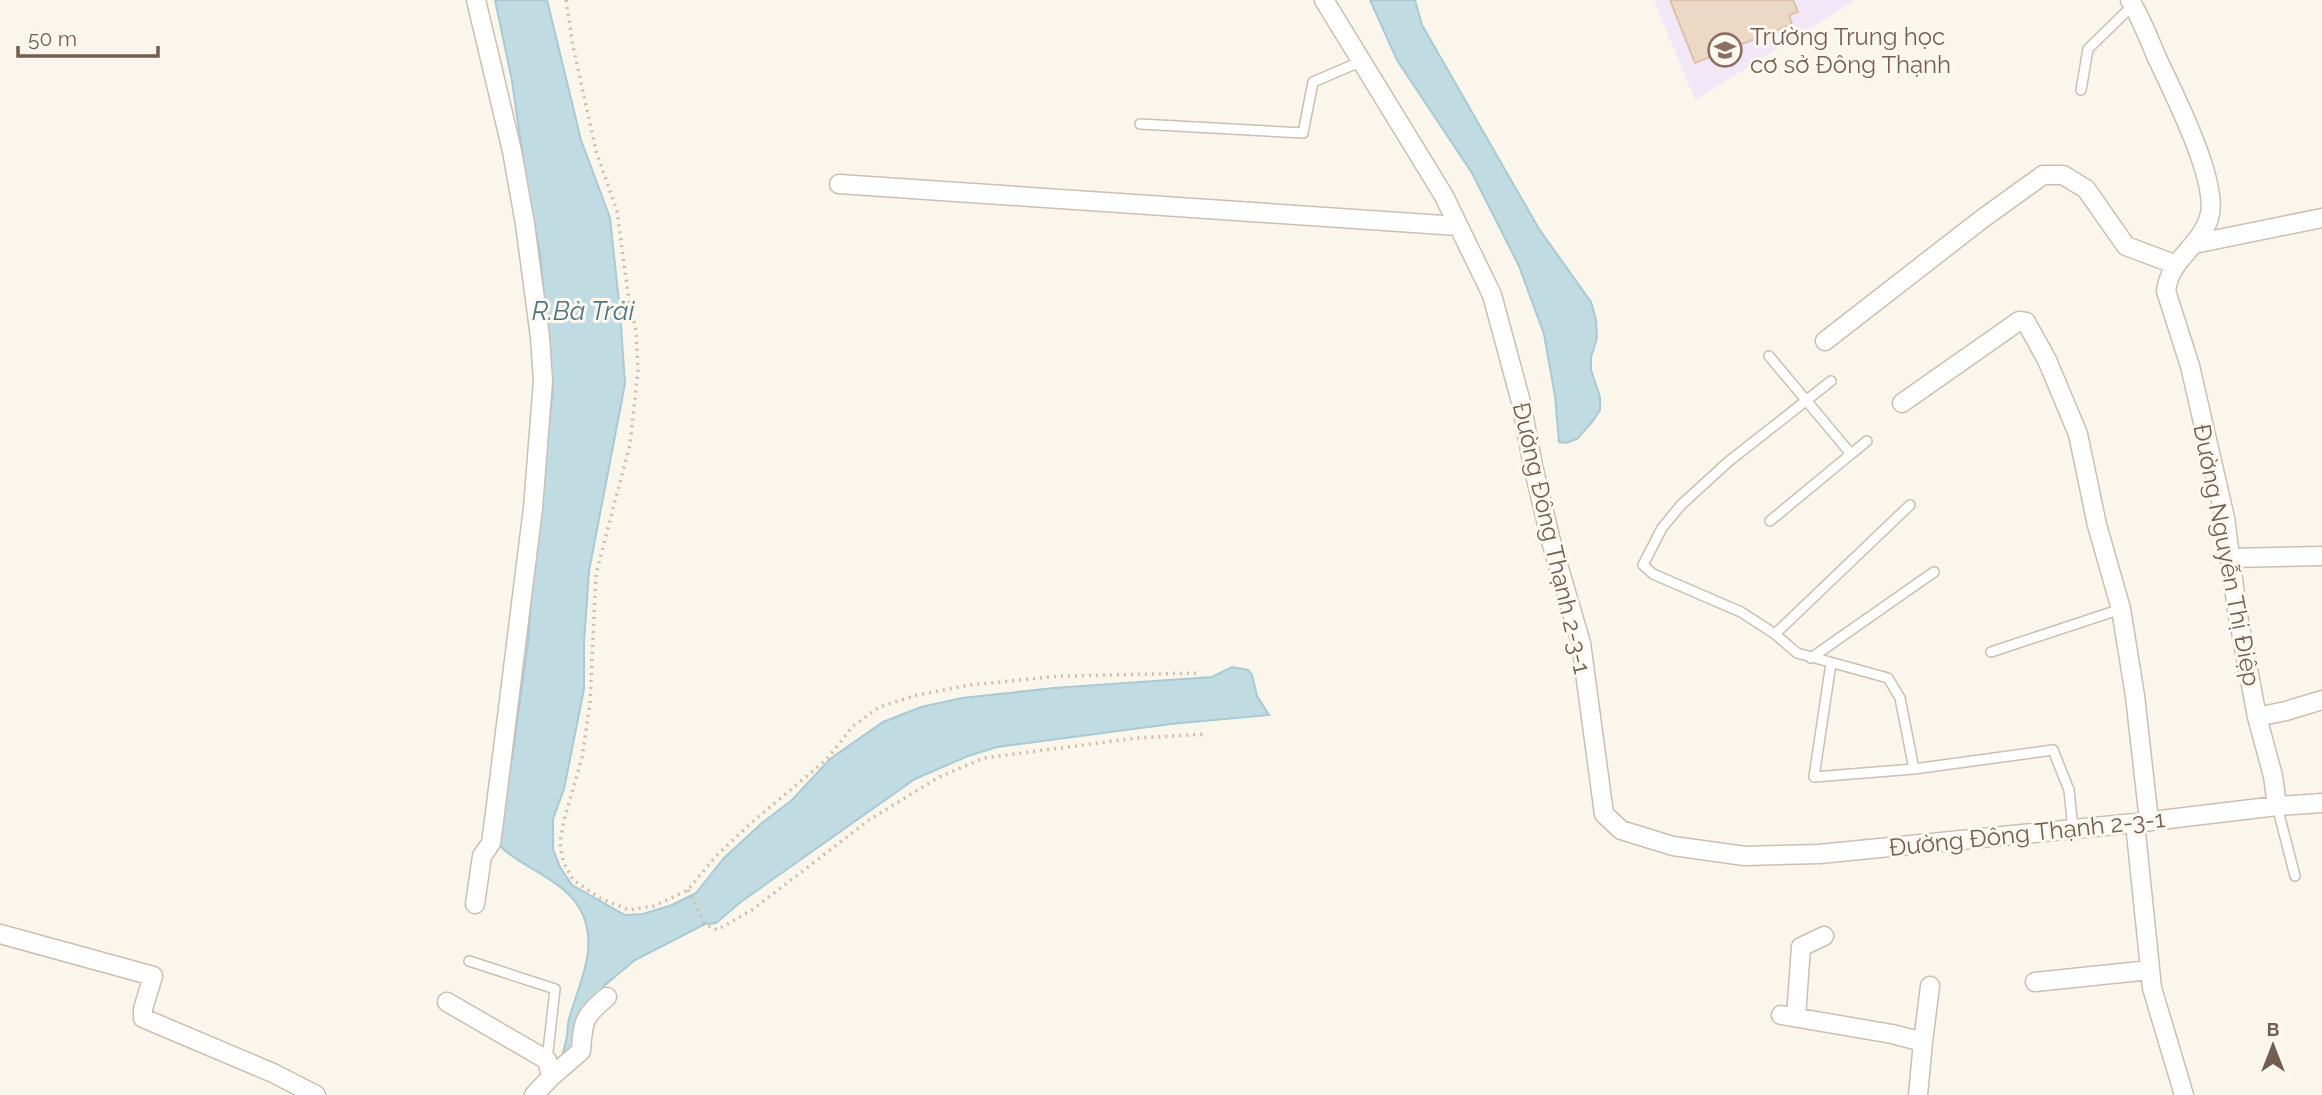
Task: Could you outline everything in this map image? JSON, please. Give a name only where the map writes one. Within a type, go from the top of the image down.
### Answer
[{"type":"street","points":[[475,904],[482,856],[491,843],[533,508],[543,381],[540,337],[523,212],[512,151],[476,0]]},
{"type":"street","name":"Đường Đông Thạnh 2-3-1","points":[[1324,0],[1444,196],[1492,295],[1521,402],[1551,541],[1581,643],[1604,814],[1621,830],[1673,846],[1745,856],[1819,854],[2322,803]]},
{"type":"street","points":[[1825,341],[2043,175],[2063,174],[2086,189],[2126,246],[2174,264],[2194,244],[2210,213],[2210,193],[2191,132],[2132,2]]},
{"type":"street","points":[[839,184],[1458,226]]},
{"type":"street","points":[[2194,244],[2322,219]]},
{"type":"street","name":"Đường Nguyễn Thị Điệp","points":[[2174,264],[2166,291],[2190,366],[2225,518],[2258,717],[2273,776],[2277,806]]},
{"type":"street","points":[[1902,403],[2019,321],[2026,322],[2047,360],[2078,434],[2097,525],[2121,609],[2136,696],[2152,988],[2184,1095]]},
{"type":"street","points":[[2230,558],[2322,556]]},
{"type":"street","points":[[2258,717],[2322,700]]},
{"type":"street","points":[[0,934],[153,976],[143,1018],[273,1073],[316,1095]]},
{"type":"street","points":[[1824,936],[1801,947],[1788,1016],[1923,1042]]},
{"type":"street","points":[[2035,982],[2150,970]]},
{"type":"street","points":[[1917,1095],[1930,986]]},
{"type":"street","points":[[534,1095],[549,1069],[581,1051],[584,1021],[589,1012],[607,997]]},
{"type":"street","points":[[447,1002],[549,1069]]},
{"type":"lane","points":[[2081,90],[2088,49],[2132,2]]},
{"type":"lane","points":[[1140,124],[1303,134],[1313,82],[1362,61]]},
{"type":"lane","points":[[1769,356],[1852,454]]},
{"type":"lane","points":[[1830,381],[1728,462],[1681,505],[1662,528],[1643,565],[1653,574],[1741,612],[1775,634],[1797,653],[1888,678],[1900,698],[1914,769]]},
{"type":"lane","points":[[1770,521],[1867,441]]},
{"type":"lane","points":[[1775,634],[1910,505]]},
{"type":"lane","points":[[1811,658],[1934,572]]},
{"type":"lane","points":[[1991,652],[2121,609]]},
{"type":"lane","points":[[1832,663],[1814,776],[1914,769],[2053,750],[2069,790],[2073,830]]},
{"type":"lane","points":[[2277,806],[2295,876]]},
{"type":"lane","points":[[469,961],[555,989],[549,1069]]},
{"type":"path","points":[[566,0],[573,46],[596,150],[617,211],[629,301],[636,331],[638,371],[630,444],[596,574],[590,703],[582,758],[560,842],[563,861],[573,880],[600,898],[629,910],[654,906],[688,890],[716,856],[827,759],[853,726],[879,707],[917,695],[970,684],[1060,676],[1200,673]]},
{"type":"path","points":[[688,890],[705,924],[717,930],[752,910],[869,820],[939,777],[984,758],[1137,738],[1207,734]]},
{"type":"shaded area","name":"Trường Trung học cơ sở Đông Thạnh","points":[[1654,0],[1855,0],[1695,100]]},
{"type":"water","name":"R.Bà Trải","points":[[495,0],[547,0],[581,140],[610,218],[620,311],[625,384],[589,571],[584,689],[564,789],[553,819],[553,849],[560,867],[572,885],[625,915],[643,914],[672,905],[696,893],[724,858],[792,800],[830,759],[883,722],[921,707],[962,698],[1054,688],[1212,677],[1232,667],[1248,670],[1252,675],[1257,696],[1269,715],[1171,724],[997,747],[968,756],[915,779],[742,901],[716,923],[705,924],[635,960],[605,985],[583,1017],[578,1050],[561,1067],[569,1019],[588,955],[587,928],[583,915],[567,893],[497,843],[491,833],[486,813],[507,785],[512,758],[528,642],[536,535],[553,390],[540,253],[512,81]]},
{"type":"water","points":[[1370,0],[1415,0],[1422,25],[1539,229],[1591,302],[1597,338],[1591,357],[1591,370],[1600,397],[1600,410],[1577,439],[1566,443],[1559,442],[1555,396],[1544,334],[1519,266],[1472,173],[1397,60]]},
{"type":"building","points":[[1670,0],[1793,0],[1798,12],[1789,15],[1792,24],[1695,63]]},
{"type":"place","name":"Trường Trung học cơ sở Đông Thạnh","points":[[1725,50]]}]
